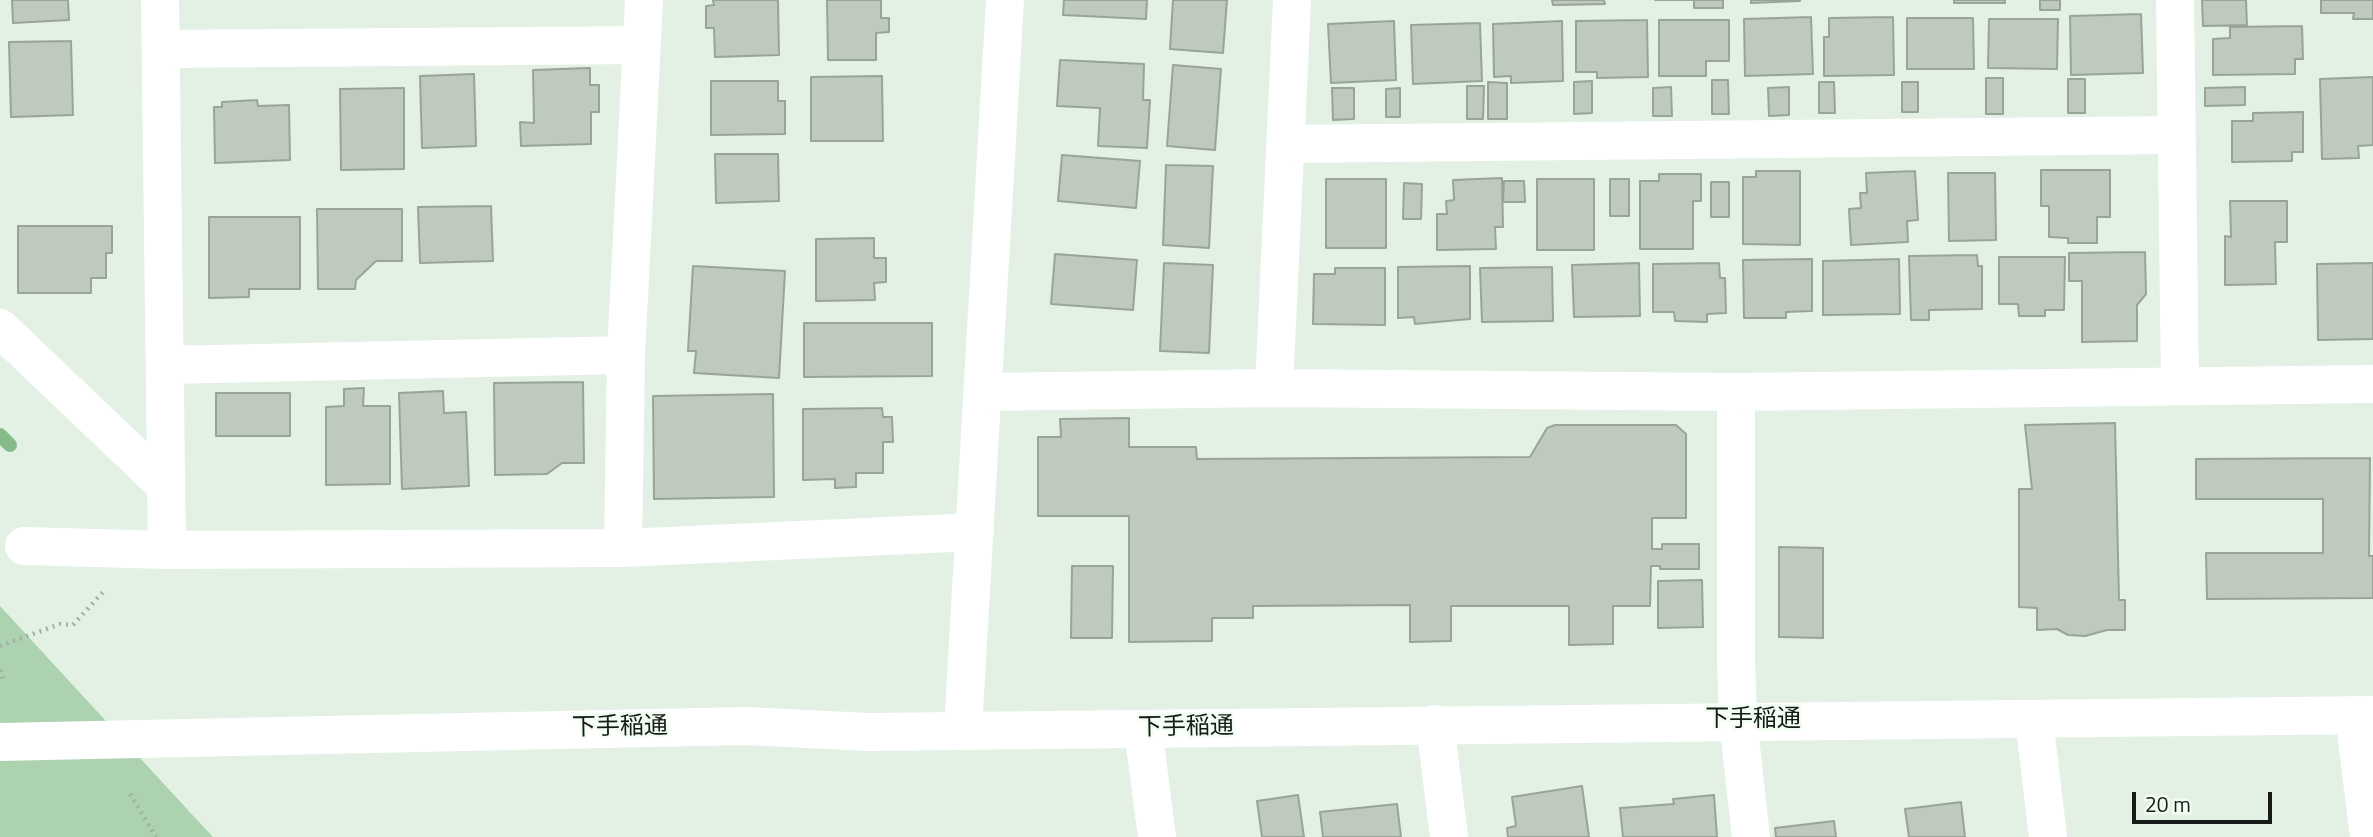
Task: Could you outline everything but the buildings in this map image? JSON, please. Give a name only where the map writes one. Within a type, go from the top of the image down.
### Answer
[{"type":"street","points":[[160,0],[167,365],[167,550]]},
{"type":"street","points":[[623,548],[626,355],[643,0]]},
{"type":"street","points":[[964,729],[1005,0]]},
{"type":"street","points":[[1274,388],[1292,0]]},
{"type":"street","points":[[2175,0],[2180,385]]},
{"type":"street","points":[[161,49],[641,45]]},
{"type":"street","points":[[1286,144],[2175,135]]},
{"type":"street","points":[[0,328],[166,486]]},
{"type":"street","points":[[167,365],[626,355]]},
{"type":"street","points":[[983,392],[1274,388],[1736,392],[2373,384]]},
{"type":"street","points":[[1736,392],[1738,720],[1751,837]]},
{"type":"street","points":[[24,546],[167,550],[623,548],[975,532]]},
{"type":"street","points":[[2364,715],[2369,837]]},
{"type":"street","name":"下手稲通","points":[[0,743],[745,726],[869,732],[1738,720],[2364,715]]},
{"type":"street","points":[[2034,719],[2048,837]]},
{"type":"street","points":[[1435,724],[1449,837]]},
{"type":"street","points":[[1143,729],[1157,837]]},
{"type":"path","points":[[0,646],[60,624],[73,625],[108,587]]},
{"type":"path","points":[[0,670],[4,682]]},
{"type":"path","points":[[130,793],[156,837]]},
{"type":"green space","points":[[0,606],[198,821],[213,837],[0,837]]},
{"type":"waterway","points":[[0,435],[10,445]]}]
